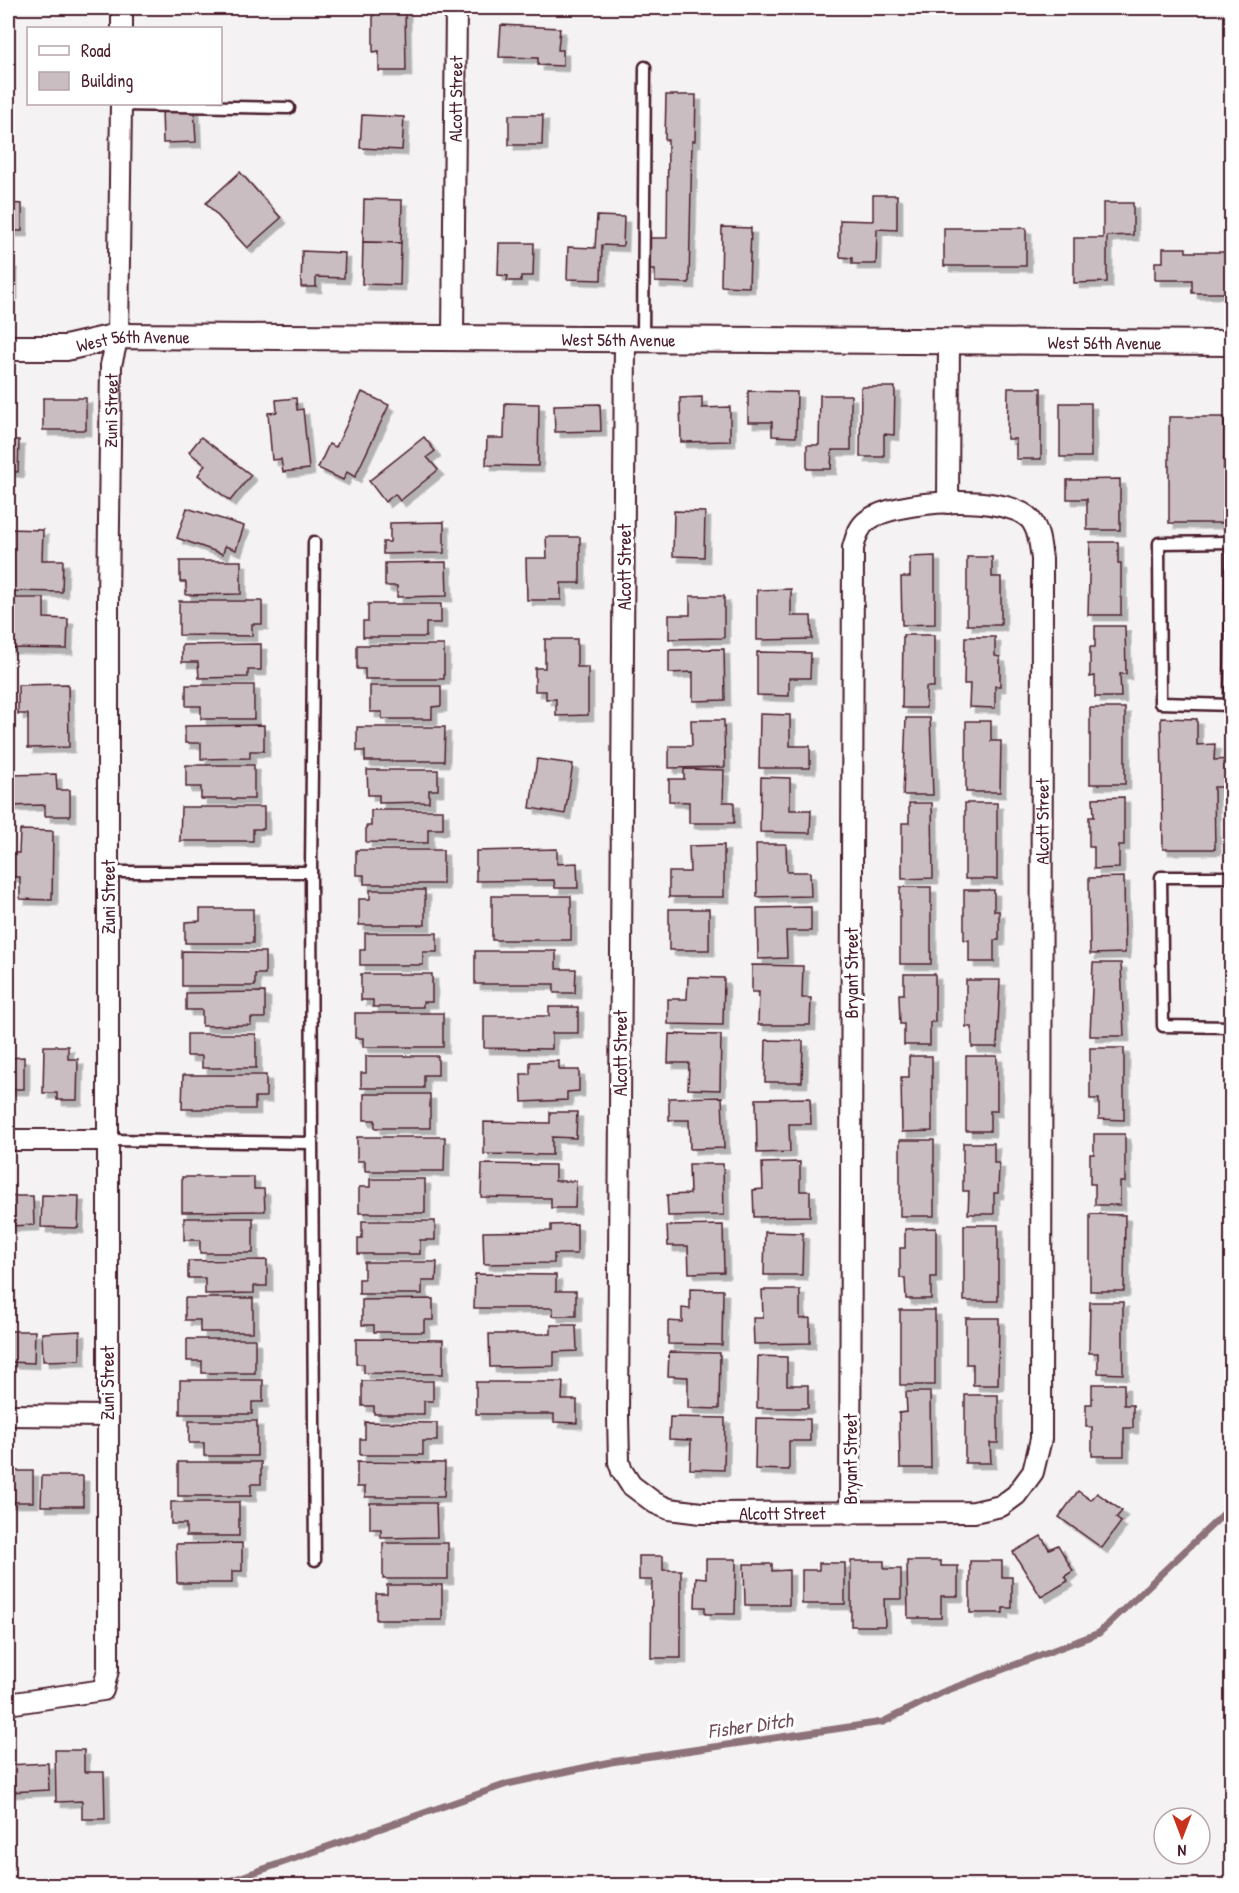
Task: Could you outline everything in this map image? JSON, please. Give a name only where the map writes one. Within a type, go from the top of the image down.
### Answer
[{"type":"street","points":[[122,8],[122,27]]},
{"type":"street","name":"Alcott Street","points":[[453,336],[456,8]]},
{"type":"street","name":"Zuni Street","points":[[8,1704],[103,1690],[108,1670],[108,872],[111,365],[118,336],[121,105]]},
{"type":"street","name":"West 56th Avenue","points":[[8,348],[66,348],[118,336],[453,336],[1232,343]]},
{"type":"street","name":"Alcott Street","points":[[634,339],[619,1462],[631,1485],[646,1498],[669,1509],[701,1513],[974,1512],[1001,1506],[1016,1495],[1029,1479],[1041,1439],[1042,559],[1038,534],[1024,514],[1001,507],[948,503]]},
{"type":"street","points":[[948,503],[950,341]]},
{"type":"street","name":"Bryant Street","points":[[850,1514],[853,548],[860,528],[884,511],[900,506],[948,503]]},
{"type":"street","points":[[8,1140],[108,1140]]},
{"type":"street","points":[[8,1415],[107,1416]]},
{"type":"lane","points":[[634,339],[645,67]]},
{"type":"lane","points":[[163,105],[290,108]]},
{"type":"lane","points":[[1231,542],[1159,543],[1160,704],[1231,705],[1232,526]]},
{"type":"lane","points":[[314,542],[311,872],[315,1560]]},
{"type":"lane","points":[[108,872],[311,872]]},
{"type":"lane","points":[[1232,877],[1161,877],[1161,888],[1162,1026],[1232,1027]]},
{"type":"lane","points":[[108,1140],[312,1143]]},
{"type":"building","points":[[373,8],[405,8],[406,71],[379,71],[379,51],[373,52]]},
{"type":"building","points":[[501,25],[560,28],[558,50],[563,50],[563,66],[538,65],[538,58],[499,57]]},
{"type":"building","points":[[666,95],[696,95],[695,141],[692,141],[689,283],[655,282],[655,270],[647,270],[648,238],[667,238]]},
{"type":"building","points":[[194,107],[196,142],[163,143],[162,108]]},
{"type":"building","points":[[362,115],[404,117],[402,150],[360,148]]},
{"type":"building","points":[[509,115],[543,115],[542,145],[509,145]]},
{"type":"building","points":[[240,172],[281,218],[247,248],[206,203]]},
{"type":"building","points":[[873,195],[897,195],[897,230],[877,229],[876,264],[852,264],[852,258],[840,257],[840,220],[873,221]]},
{"type":"building","points":[[364,199],[402,200],[401,243],[363,242]]},
{"type":"building","points":[[8,203],[22,204],[22,231],[8,231]]},
{"type":"building","points":[[1103,203],[1133,203],[1133,235],[1107,236],[1107,282],[1074,283],[1074,238],[1103,238]]},
{"type":"building","points":[[597,216],[624,217],[623,246],[602,245],[601,280],[567,279],[568,247],[595,248]]},
{"type":"building","points":[[722,227],[751,228],[749,287],[721,286]]},
{"type":"building","points":[[944,228],[1026,228],[1026,266],[944,266]]},
{"type":"building","points":[[363,242],[401,243],[400,285],[362,284]]},
{"type":"building","points":[[499,243],[534,243],[533,276],[521,276],[521,281],[507,281],[508,276],[498,275]]},
{"type":"building","points":[[1163,248],[1186,248],[1186,252],[1227,252],[1227,293],[1192,293],[1192,280],[1155,280],[1155,262],[1163,262]]},
{"type":"building","points":[[302,251],[345,253],[344,278],[316,277],[316,287],[301,287]]},
{"type":"building","points":[[8,263],[12,263],[12,294],[8,294]]},
{"type":"building","points":[[861,387],[895,387],[894,435],[884,434],[884,457],[860,457]]},
{"type":"building","points":[[1008,388],[1041,388],[1041,459],[1016,459],[1016,439],[1007,439]]},
{"type":"building","points":[[748,391],[797,392],[796,437],[772,436],[772,422],[748,422]]},
{"type":"building","points":[[362,392],[389,405],[355,477],[347,472],[343,480],[318,468],[329,444],[336,447]]},
{"type":"building","points":[[820,395],[851,395],[851,450],[832,450],[831,469],[807,469],[807,445],[819,445]]},
{"type":"building","points":[[702,397],[702,408],[730,407],[730,441],[681,442],[680,398]]},
{"type":"building","points":[[43,398],[86,398],[86,430],[43,430]]},
{"type":"building","points":[[296,398],[297,410],[303,409],[309,469],[283,472],[281,459],[272,460],[268,413],[277,412],[276,400]]},
{"type":"building","points":[[505,403],[539,404],[538,466],[486,465],[487,438],[504,438]]},
{"type":"building","points":[[1060,403],[1091,403],[1091,457],[1060,457]]},
{"type":"building","points":[[600,404],[601,431],[555,432],[554,405]]},
{"type":"building","points":[[1169,417],[1224,417],[1224,483],[1232,483],[1232,511],[1222,511],[1222,523],[1169,523]]},
{"type":"building","points":[[201,437],[251,475],[230,501],[198,475],[205,465],[189,452]]},
{"type":"building","points":[[424,437],[435,451],[427,457],[438,470],[400,501],[395,494],[385,502],[369,481]]},
{"type":"building","points":[[8,440],[19,440],[18,472],[8,471]]},
{"type":"building","points":[[1120,479],[1120,530],[1087,530],[1087,499],[1067,499],[1067,480]]},
{"type":"building","points":[[187,508],[244,526],[236,550],[225,546],[223,554],[177,538]]},
{"type":"building","points":[[674,511],[705,512],[704,557],[673,556]]},
{"type":"building","points":[[444,522],[444,553],[383,554],[383,542],[390,542],[390,523]]},
{"type":"building","points":[[8,529],[43,530],[42,560],[63,560],[62,592],[9,591]]},
{"type":"building","points":[[546,537],[580,537],[580,583],[561,583],[561,600],[527,600],[526,558],[547,558]]},
{"type":"building","points":[[1090,542],[1118,542],[1118,563],[1121,563],[1121,615],[1088,615]]},
{"type":"building","points":[[935,556],[935,624],[902,625],[901,577],[910,577],[910,557]]},
{"type":"building","points":[[967,557],[992,557],[992,577],[1001,577],[1001,625],[967,625]]},
{"type":"building","points":[[180,561],[241,561],[241,594],[186,595],[186,582],[180,582]]},
{"type":"building","points":[[446,562],[447,596],[397,597],[397,586],[385,586],[385,563]]},
{"type":"building","points":[[791,589],[791,616],[811,616],[812,639],[757,640],[757,590]]},
{"type":"building","points":[[690,596],[724,596],[724,638],[669,639],[669,615],[690,615]]},
{"type":"building","points":[[9,598],[44,598],[44,618],[68,619],[67,649],[8,648]]},
{"type":"building","points":[[179,601],[262,601],[262,624],[252,624],[252,636],[179,635]]},
{"type":"building","points":[[368,604],[441,604],[441,623],[426,623],[426,637],[363,637],[363,621],[368,621]]},
{"type":"building","points":[[1095,626],[1125,626],[1126,674],[1120,674],[1121,697],[1095,697],[1095,676],[1090,677],[1090,647],[1095,647]]},
{"type":"building","points":[[903,635],[934,635],[934,687],[926,687],[926,708],[902,708]]},
{"type":"building","points":[[965,637],[995,637],[995,656],[1000,657],[1000,686],[995,686],[995,708],[969,707],[970,684],[964,684]]},
{"type":"building","points":[[545,639],[577,639],[577,667],[588,667],[588,715],[556,716],[556,699],[546,699],[546,691],[535,691],[535,668],[545,668]]},
{"type":"building","points":[[261,644],[261,670],[248,670],[248,677],[199,678],[198,662],[182,662],[182,645]]},
{"type":"building","points":[[357,645],[444,645],[444,679],[365,679],[365,669],[357,669]]},
{"type":"building","points":[[724,649],[725,700],[693,701],[693,672],[669,673],[669,650]]},
{"type":"building","points":[[757,652],[811,653],[810,678],[789,678],[789,696],[757,695]]},
{"type":"building","points":[[68,684],[69,747],[28,748],[28,714],[18,714],[18,685]]},
{"type":"building","points":[[186,685],[254,685],[254,719],[201,719],[201,706],[186,706]]},
{"type":"building","points":[[370,686],[441,686],[441,706],[432,707],[432,719],[382,719],[382,712],[370,712]]},
{"type":"building","points":[[1090,708],[1125,708],[1125,784],[1090,784]]},
{"type":"building","points":[[760,714],[790,715],[790,746],[810,746],[810,768],[759,768]]},
{"type":"building","points":[[906,718],[930,718],[933,795],[903,795]]},
{"type":"building","points":[[1161,718],[1197,719],[1197,745],[1215,744],[1214,760],[1232,759],[1232,787],[1214,787],[1215,849],[1163,849]]},
{"type":"building","points":[[691,720],[724,720],[725,767],[669,768],[669,746],[692,746]]},
{"type":"building","points":[[966,721],[991,721],[991,741],[1001,741],[1000,792],[966,792]]},
{"type":"building","points":[[264,725],[264,751],[250,751],[250,758],[201,759],[201,743],[185,743],[185,726]]},
{"type":"building","points":[[357,727],[445,727],[444,761],[365,761],[365,751],[357,751]]},
{"type":"building","points":[[537,759],[573,764],[565,814],[530,808]]},
{"type":"building","points":[[186,765],[254,765],[254,799],[201,799],[201,787],[186,787]]},
{"type":"building","points":[[684,769],[724,770],[723,802],[734,802],[734,823],[689,823],[689,802],[669,801],[669,779],[684,779]]},
{"type":"building","points":[[367,770],[438,770],[438,790],[429,790],[429,802],[379,803],[379,795],[368,795]]},
{"type":"building","points":[[56,774],[57,790],[70,790],[70,816],[45,816],[45,805],[8,806],[8,775]]},
{"type":"building","points":[[761,777],[790,778],[790,810],[811,810],[810,833],[760,832]]},
{"type":"building","points":[[1124,797],[1124,845],[1119,845],[1119,868],[1094,869],[1094,847],[1089,847],[1089,817],[1094,817],[1093,798]]},
{"type":"building","points":[[909,803],[932,803],[933,878],[902,879],[902,823],[909,823]]},
{"type":"building","points":[[965,803],[997,803],[997,879],[965,879]]},
{"type":"building","points":[[181,807],[264,807],[264,829],[253,829],[253,841],[180,841]]},
{"type":"building","points":[[371,810],[443,810],[443,829],[428,829],[428,843],[366,842],[366,826],[371,826]]},
{"type":"building","points":[[20,830],[53,831],[52,900],[20,899],[20,877],[8,877],[8,853],[19,853]]},
{"type":"building","points":[[756,844],[786,844],[787,872],[810,872],[811,896],[757,897]]},
{"type":"building","points":[[724,845],[724,897],[669,897],[669,872],[690,872],[689,846]]},
{"type":"building","points":[[557,849],[557,864],[577,863],[578,888],[555,888],[554,880],[476,881],[476,851]]},
{"type":"building","points":[[356,850],[443,850],[443,884],[364,884],[364,875],[356,875]]},
{"type":"building","points":[[1124,877],[1125,953],[1090,954],[1089,878]]},
{"type":"building","points":[[900,887],[931,887],[931,964],[900,964]]},
{"type":"building","points":[[370,890],[425,890],[425,925],[359,925],[359,899],[370,899]]},
{"type":"building","points":[[964,890],[994,890],[994,911],[999,911],[999,940],[994,940],[994,962],[969,962],[969,940],[964,940]]},
{"type":"building","points":[[492,896],[571,896],[571,940],[492,940]]},
{"type":"building","points":[[811,907],[811,931],[786,931],[787,958],[758,959],[757,908]]},
{"type":"building","points":[[200,909],[253,909],[253,943],[185,943],[185,922],[200,921]]},
{"type":"building","points":[[669,909],[709,909],[709,950],[669,950]]},
{"type":"building","points":[[365,933],[437,933],[437,952],[423,952],[423,965],[360,965],[360,950],[365,950]]},
{"type":"building","points":[[182,951],[265,952],[265,974],[255,974],[255,986],[182,986]]},
{"type":"building","points":[[475,951],[556,951],[556,969],[576,969],[575,993],[554,993],[554,984],[475,984]]},
{"type":"building","points":[[1093,963],[1121,963],[1124,1036],[1090,1036]]},
{"type":"building","points":[[752,965],[803,966],[802,998],[811,998],[810,1025],[758,1025],[759,992],[752,992]]},
{"type":"building","points":[[361,974],[432,974],[432,1002],[423,1002],[423,1007],[373,1007],[373,1000],[361,1000]]},
{"type":"building","points":[[904,974],[935,974],[935,1022],[930,1022],[930,1045],[904,1045],[904,1024],[900,1024],[899,994],[904,994]]},
{"type":"building","points":[[688,977],[724,978],[723,1025],[668,1024],[668,999],[687,999]]},
{"type":"building","points":[[966,980],[1000,980],[997,1047],[972,1047],[972,1027],[966,1027]]},
{"type":"building","points":[[265,992],[265,1018],[251,1018],[251,1025],[202,1026],[202,1010],[186,1010],[186,993]]},
{"type":"building","points":[[549,1007],[578,1007],[578,1033],[552,1033],[552,1049],[484,1048],[484,1016],[549,1016]]},
{"type":"building","points":[[355,1013],[443,1013],[443,1047],[363,1047],[363,1038],[355,1038]]},
{"type":"building","points":[[187,1034],[256,1034],[256,1068],[202,1068],[202,1056],[187,1056]]},
{"type":"building","points":[[669,1034],[721,1035],[720,1090],[688,1089],[689,1063],[668,1063]]},
{"type":"building","points":[[766,1040],[803,1041],[802,1082],[765,1082]]},
{"type":"building","points":[[44,1046],[68,1046],[68,1059],[78,1059],[77,1100],[57,1100],[57,1093],[43,1093]]},
{"type":"building","points":[[1090,1048],[1124,1048],[1124,1120],[1099,1119],[1099,1099],[1090,1099]]},
{"type":"building","points":[[366,1056],[438,1056],[438,1075],[424,1075],[424,1088],[361,1088],[361,1073],[366,1073]]},
{"type":"building","points":[[909,1056],[932,1056],[932,1131],[902,1132],[901,1077],[909,1077]]},
{"type":"building","points":[[966,1056],[997,1056],[997,1111],[990,1111],[990,1131],[966,1131]]},
{"type":"building","points":[[24,1057],[24,1089],[8,1089],[8,1058]]},
{"type":"building","points":[[559,1061],[559,1070],[579,1070],[579,1091],[567,1092],[567,1100],[522,1102],[521,1074],[530,1074],[530,1062]]},
{"type":"building","points":[[183,1075],[266,1075],[266,1097],[255,1097],[255,1109],[182,1109]]},
{"type":"building","points":[[364,1094],[430,1094],[430,1128],[375,1128],[375,1120],[364,1120]]},
{"type":"building","points":[[722,1097],[724,1148],[690,1149],[689,1120],[669,1120],[669,1098]]},
{"type":"building","points":[[810,1098],[811,1124],[789,1124],[790,1152],[757,1153],[756,1099]]},
{"type":"building","points":[[550,1112],[577,1112],[576,1138],[552,1137],[552,1155],[484,1154],[484,1122],[550,1123]]},
{"type":"building","points":[[1094,1134],[1125,1134],[1125,1182],[1120,1182],[1120,1205],[1095,1205],[1095,1184],[1090,1184],[1090,1154],[1094,1154]]},
{"type":"building","points":[[357,1137],[445,1137],[444,1171],[365,1171],[365,1161],[357,1161]]},
{"type":"building","points":[[900,1140],[934,1140],[934,1216],[900,1216]]},
{"type":"building","points":[[963,1143],[994,1143],[994,1163],[999,1163],[998,1193],[994,1193],[994,1214],[968,1214],[969,1191],[963,1191]]},
{"type":"building","points":[[800,1162],[800,1191],[810,1191],[810,1216],[754,1217],[753,1190],[763,1189],[762,1163]]},
{"type":"building","points":[[482,1164],[555,1165],[555,1181],[576,1181],[575,1208],[551,1208],[551,1198],[481,1197]]},
{"type":"building","points":[[689,1164],[723,1164],[724,1215],[668,1216],[667,1195],[690,1194]]},
{"type":"building","points":[[182,1177],[254,1177],[254,1189],[264,1189],[265,1211],[182,1212]]},
{"type":"building","points":[[370,1179],[425,1179],[425,1213],[359,1213],[359,1187],[370,1187]]},
{"type":"building","points":[[42,1195],[79,1196],[78,1228],[41,1227]]},
{"type":"building","points":[[8,1196],[33,1196],[34,1225],[8,1226]]},
{"type":"building","points":[[1090,1214],[1125,1215],[1124,1291],[1090,1291]]},
{"type":"building","points":[[184,1218],[253,1218],[253,1253],[200,1253],[200,1240],[184,1240]]},
{"type":"building","points":[[362,1221],[435,1221],[435,1240],[420,1240],[420,1254],[358,1254],[358,1238],[362,1238]]},
{"type":"building","points":[[577,1224],[577,1254],[554,1254],[554,1263],[484,1264],[483,1232],[551,1231],[551,1225]]},
{"type":"building","points":[[723,1225],[724,1272],[689,1273],[688,1246],[668,1246],[667,1226]]},
{"type":"building","points":[[964,1225],[998,1225],[998,1301],[964,1301]]},
{"type":"building","points":[[936,1228],[936,1277],[931,1277],[931,1299],[906,1299],[905,1278],[900,1278],[900,1248],[905,1248],[905,1229]]},
{"type":"building","points":[[765,1232],[803,1233],[802,1275],[764,1275]]},
{"type":"building","points":[[267,1260],[267,1286],[254,1286],[254,1293],[205,1294],[205,1278],[188,1278],[188,1261]]},
{"type":"building","points":[[364,1262],[437,1262],[436,1281],[422,1281],[422,1294],[359,1294],[359,1279],[364,1279]]},
{"type":"building","points":[[475,1274],[556,1275],[556,1291],[576,1291],[576,1316],[553,1316],[553,1308],[474,1308]]},
{"type":"building","points":[[690,1289],[723,1290],[722,1345],[668,1344],[668,1321],[682,1322],[682,1308],[690,1309]]},
{"type":"building","points":[[762,1290],[800,1290],[800,1319],[810,1318],[810,1343],[754,1344],[753,1318],[763,1318]]},
{"type":"building","points":[[185,1298],[253,1298],[253,1332],[200,1332],[200,1320],[185,1320]]},
{"type":"building","points":[[433,1299],[433,1320],[424,1320],[424,1332],[374,1332],[374,1325],[362,1325],[362,1300]]},
{"type":"building","points":[[1090,1302],[1123,1302],[1123,1374],[1098,1373],[1098,1353],[1089,1353]]},
{"type":"building","points":[[900,1310],[935,1310],[935,1385],[900,1385]]},
{"type":"building","points":[[966,1318],[999,1318],[998,1385],[973,1385],[973,1364],[966,1364]]},
{"type":"building","points":[[551,1325],[576,1325],[577,1351],[554,1352],[554,1366],[490,1367],[489,1334],[551,1334]]},
{"type":"building","points":[[8,1331],[35,1331],[34,1363],[8,1362]]},
{"type":"building","points":[[80,1331],[80,1360],[43,1361],[42,1333]]},
{"type":"building","points":[[187,1339],[255,1339],[255,1373],[202,1373],[202,1361],[187,1361]]},
{"type":"building","points":[[356,1339],[443,1340],[443,1374],[364,1373],[364,1364],[356,1364]]},
{"type":"building","points":[[669,1352],[720,1353],[719,1409],[688,1408],[688,1377],[668,1376]]},
{"type":"building","points":[[758,1356],[787,1357],[787,1385],[808,1385],[808,1408],[757,1408]]},
{"type":"building","points":[[180,1380],[263,1380],[263,1402],[252,1402],[252,1414],[180,1414]]},
{"type":"building","points":[[362,1381],[433,1381],[433,1401],[424,1401],[424,1414],[374,1414],[374,1406],[362,1406]]},
{"type":"building","points":[[476,1382],[563,1382],[562,1400],[577,1400],[577,1423],[554,1422],[554,1414],[476,1414]]},
{"type":"building","points":[[1092,1384],[1124,1384],[1124,1405],[1133,1405],[1133,1428],[1124,1428],[1124,1456],[1092,1456],[1092,1427],[1086,1427],[1086,1404],[1092,1404]]},
{"type":"building","points":[[906,1392],[930,1392],[931,1468],[900,1468],[899,1413],[907,1412]]},
{"type":"building","points":[[965,1395],[998,1395],[998,1443],[990,1443],[991,1463],[965,1463]]},
{"type":"building","points":[[670,1417],[725,1418],[724,1470],[690,1469],[691,1440],[669,1439]]},
{"type":"building","points":[[756,1418],[810,1419],[810,1441],[789,1441],[789,1470],[755,1469]]},
{"type":"building","points":[[189,1421],[257,1421],[257,1456],[204,1456],[204,1443],[189,1443]]},
{"type":"building","points":[[365,1422],[437,1423],[437,1441],[423,1441],[423,1455],[360,1455],[360,1439],[365,1439]]},
{"type":"building","points":[[178,1462],[261,1462],[261,1484],[251,1484],[251,1496],[178,1496]]},
{"type":"building","points":[[357,1462],[445,1463],[444,1497],[365,1497],[365,1487],[357,1487]]},
{"type":"building","points":[[8,1471],[33,1471],[33,1502],[8,1502]]},
{"type":"building","points":[[42,1476],[83,1476],[83,1506],[41,1506]]},
{"type":"building","points":[[1078,1491],[1091,1500],[1097,1493],[1122,1511],[1116,1518],[1121,1522],[1102,1548],[1059,1517]]},
{"type":"building","points":[[171,1502],[239,1502],[239,1536],[186,1536],[186,1524],[171,1524]]},
{"type":"building","points":[[370,1503],[436,1503],[437,1537],[381,1538],[381,1529],[370,1529]]},
{"type":"building","points":[[1041,1536],[1049,1549],[1058,1545],[1073,1571],[1065,1576],[1068,1581],[1041,1597],[1013,1552]]},
{"type":"building","points":[[242,1543],[242,1571],[232,1571],[232,1583],[177,1583],[176,1544]]},
{"type":"building","points":[[383,1543],[448,1543],[448,1579],[383,1579]]},
{"type":"building","points":[[639,1556],[663,1556],[663,1570],[681,1570],[681,1658],[651,1658],[652,1580],[639,1580]]},
{"type":"building","points":[[706,1559],[736,1559],[735,1614],[705,1614],[705,1607],[695,1607],[696,1577],[706,1578]]},
{"type":"building","points":[[851,1561],[884,1561],[884,1569],[901,1569],[901,1599],[884,1599],[885,1626],[851,1626]]},
{"type":"building","points":[[907,1561],[941,1561],[941,1566],[958,1566],[958,1596],[941,1596],[941,1618],[908,1618]]},
{"type":"building","points":[[970,1561],[1002,1561],[1002,1577],[1012,1577],[1012,1608],[1003,1608],[1003,1613],[970,1613]]},
{"type":"building","points":[[819,1563],[845,1563],[845,1604],[802,1604],[802,1570],[819,1570]]},
{"type":"building","points":[[744,1564],[772,1564],[772,1571],[789,1570],[789,1605],[745,1605]]},
{"type":"building","points":[[387,1585],[442,1585],[442,1620],[376,1620],[376,1594],[387,1594]]},
{"type":"building","points":[[55,1750],[84,1750],[84,1772],[104,1772],[105,1819],[82,1819],[82,1801],[56,1802]]},
{"type":"building","points":[[48,1763],[49,1790],[8,1792],[8,1765]]},
{"type":"waterway","name":"Fisher Ditch","points":[[224,1883],[507,1784],[611,1762],[883,1722],[943,1692],[1099,1633],[1232,1506]]}]
